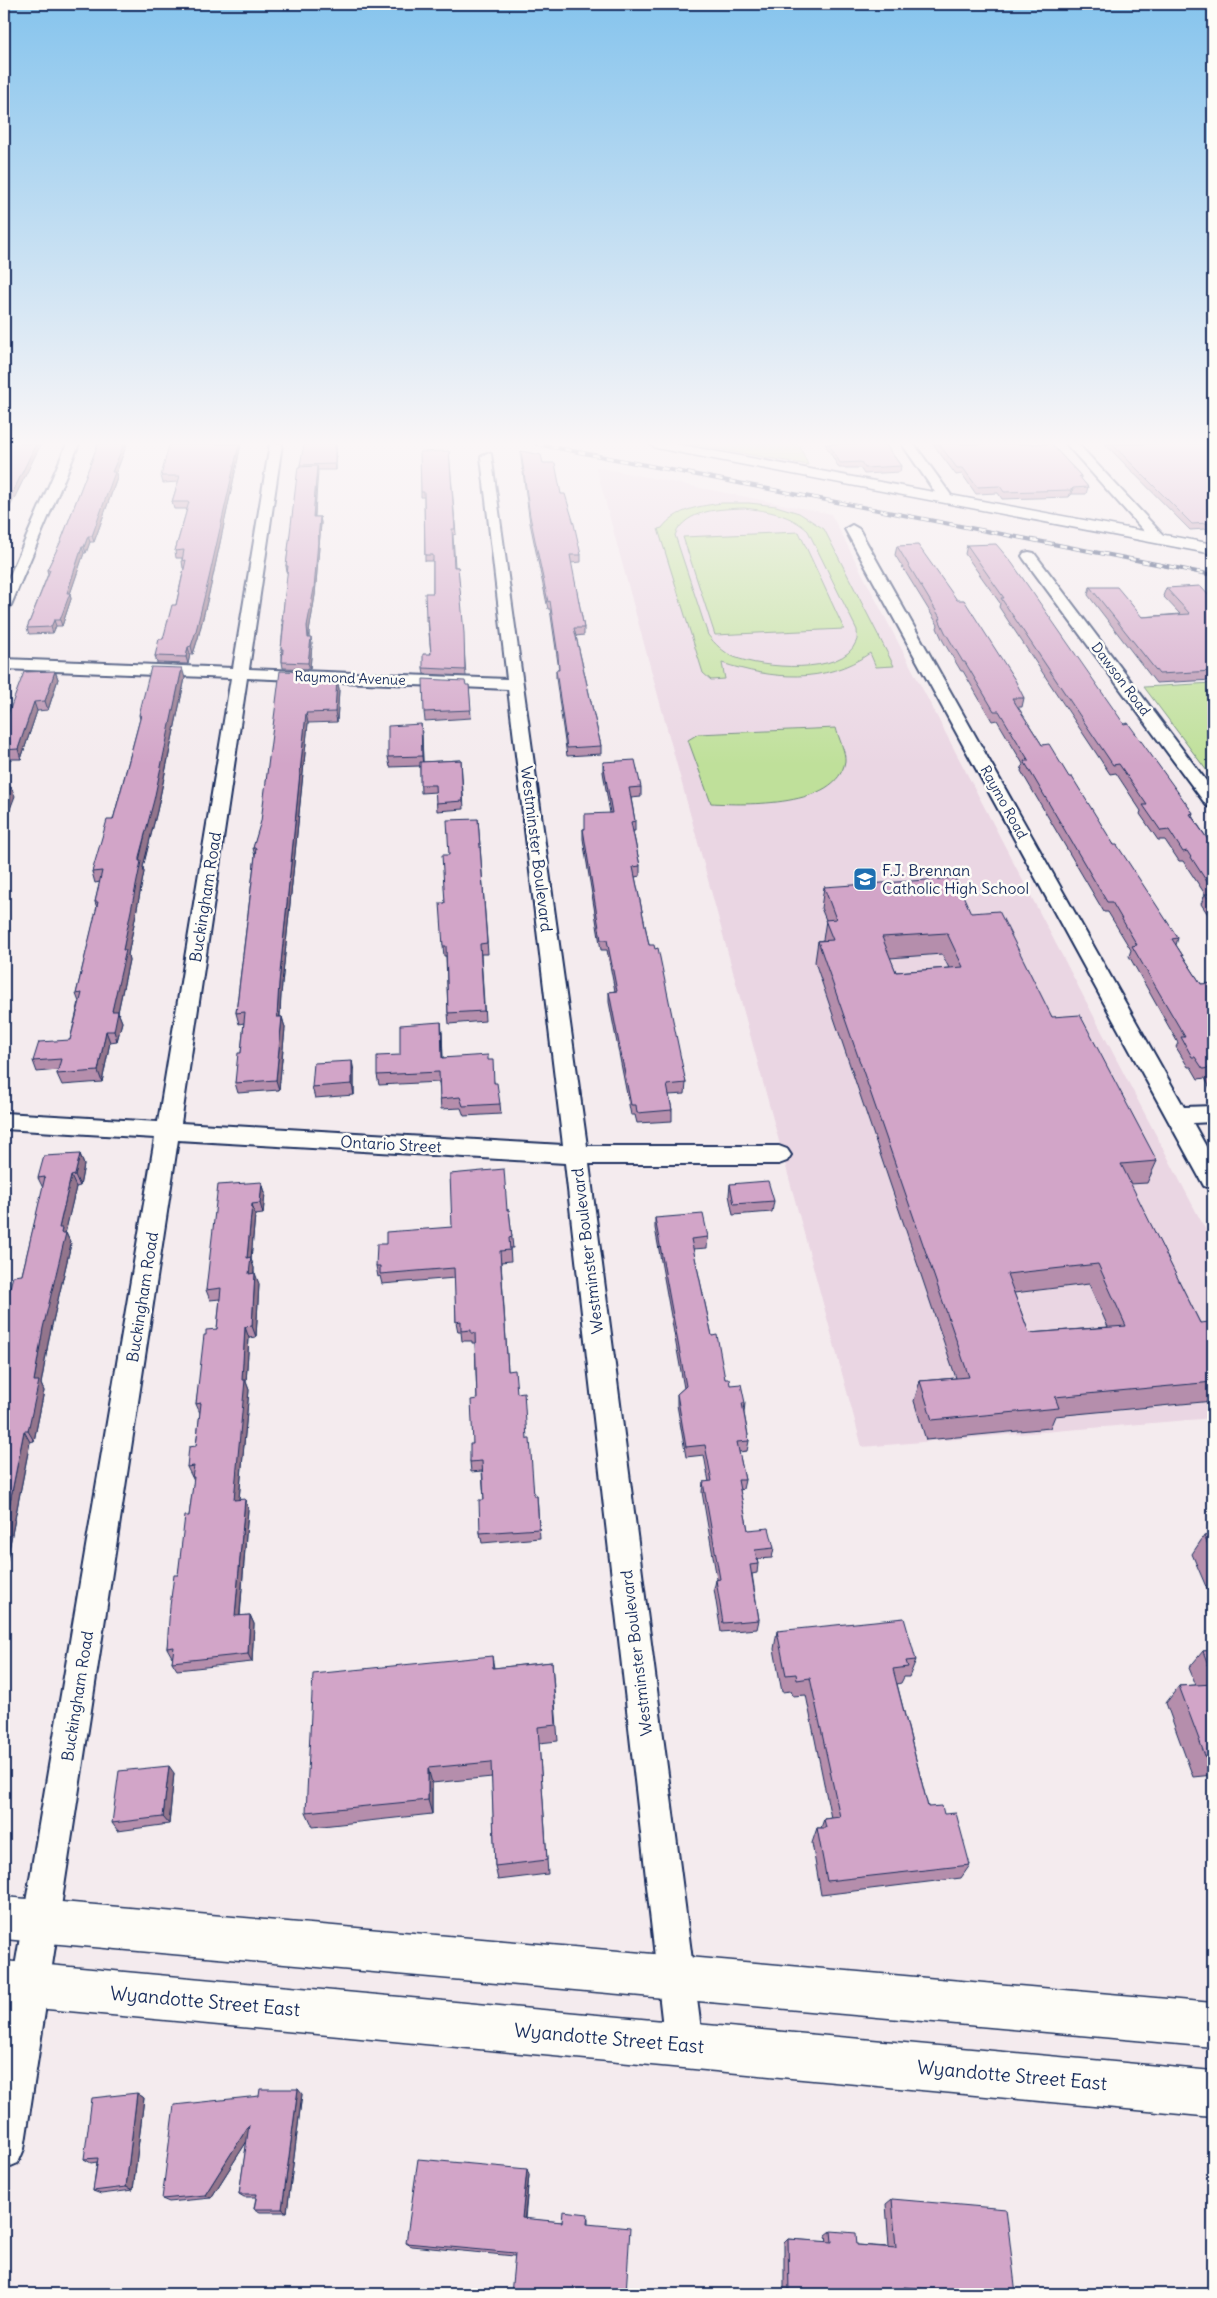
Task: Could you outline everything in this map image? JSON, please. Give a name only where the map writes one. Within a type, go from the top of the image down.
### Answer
[{"type":"main road","points":[[22,1919],[1213,2025]]},
{"type":"main road","name":"Wyandotte Street East","points":[[17,1984],[1213,2094]]},
{"type":"street","points":[[4,605],[27,551]]},
{"type":"street","name":"Buckingham Road","points":[[4,2149],[22,1919],[168,1130],[259,551]]},
{"type":"street","name":"Westminster Boulevard","points":[[499,551],[576,1155],[684,2045]]},
{"type":"street","name":"Raymo Road","points":[[864,551],[1213,1180]]},
{"type":"street","name":"Dawson Road","points":[[1029,556],[1213,802]]},
{"type":"street","name":"Raymond Avenue","points":[[4,664],[516,684]]},
{"type":"street","points":[[1178,1116],[1213,1114]]},
{"type":"street","name":"Ontario Street","points":[[4,1121],[576,1155],[779,1155]]},
{"type":"shaded area","name":"F.J. Brennan Catholic High School","points":[[619,551],[850,551],[1213,1244],[1213,1418],[862,1447]]},
{"type":"green space","points":[[665,551],[680,551],[708,635],[719,648],[734,657],[746,661],[781,666],[800,666],[819,665],[835,660],[848,653],[857,641],[857,630],[818,551],[835,551],[894,666],[876,667],[870,653],[834,670],[816,674],[798,676],[760,673],[722,663],[725,679],[711,680],[703,673]]},
{"type":"green space","points":[[688,551],[808,551],[844,629],[715,635]]},
{"type":"green space","points":[[1213,683],[1213,779],[1144,687]]},
{"type":"green space","points":[[836,728],[845,757],[839,776],[826,788],[808,795],[766,803],[711,803],[688,740],[698,734]]},
{"type":"building","points":[[56,551],[81,551],[67,593],[70,593],[60,620],[54,620],[51,627],[27,628],[50,570],[47,570]]},
{"type":"building","points":[[184,551],[215,551],[196,631],[191,646],[188,647],[186,657],[155,656],[159,639],[163,639],[172,605],[176,605],[186,560],[182,561]]},
{"type":"building","points":[[288,551],[317,551],[314,589],[307,626],[308,638],[311,638],[308,663],[282,662],[283,649],[281,649],[284,621],[282,621],[288,566],[286,566]]},
{"type":"building","points":[[425,551],[453,551],[454,567],[458,567],[464,633],[465,670],[423,668],[423,654],[431,654],[425,593],[433,593],[433,555],[425,555]]},
{"type":"building","points":[[537,551],[580,551],[581,555],[570,555],[584,628],[574,628],[601,746],[567,748],[556,670],[559,670],[558,655],[550,601],[548,602]]},
{"type":"building","points":[[900,551],[922,551],[957,600],[964,600],[1015,680],[1024,698],[1012,698],[1042,745],[1049,744],[1069,777],[1072,777],[1114,845],[1117,845],[1178,938],[1172,939],[1201,984],[1213,983],[1213,1075],[1209,1068],[1203,1069],[1195,1057],[1192,1057],[1181,1037],[1185,1037],[1132,946],[1137,945],[1112,902],[1107,902],[1024,761],[1029,761],[999,711],[994,711],[965,662],[963,662],[945,632],[939,619],[941,619]]},
{"type":"building","points":[[971,551],[1002,551],[1124,724],[1128,723],[1193,813],[1190,814],[1213,847],[1213,891],[1187,851],[1183,852],[1169,830],[1161,831],[1143,805],[1147,805],[1119,764],[1113,765],[1001,598],[1004,598]]},
{"type":"building","points":[[1200,586],[1213,600],[1213,671],[1159,674],[1090,587],[1117,587],[1142,617],[1190,614],[1166,588]]},
{"type":"building","points":[[151,667],[182,668],[154,800],[139,857],[139,861],[141,861],[123,950],[126,950],[112,1011],[118,1011],[114,1031],[106,1031],[98,1071],[57,1074],[61,1059],[33,1061],[39,1042],[70,1040],[82,993],[76,994],[98,902],[95,902],[102,871],[92,872],[107,820],[113,820],[141,715],[139,715]]},
{"type":"building","points":[[55,671],[45,701],[34,702],[18,749],[4,750],[4,717],[7,717],[24,672]]},
{"type":"building","points":[[280,671],[307,672],[306,681],[337,679],[335,712],[306,713],[279,983],[277,1017],[282,1017],[276,1080],[235,1083],[238,1053],[241,1053],[245,1012],[236,1013],[256,848],[253,848],[261,821]]},
{"type":"building","points":[[423,679],[465,681],[466,685],[469,685],[471,710],[424,712]]},
{"type":"building","points":[[421,724],[422,756],[388,757],[388,726]]},
{"type":"building","points":[[461,760],[463,801],[436,803],[435,785],[420,785],[420,762]]},
{"type":"building","points":[[635,760],[641,787],[629,788],[635,821],[631,822],[640,866],[633,867],[649,945],[654,945],[655,949],[658,948],[686,1083],[667,1085],[672,1110],[637,1113],[636,1105],[631,1105],[609,992],[617,991],[607,940],[601,940],[583,829],[585,829],[585,814],[612,813],[603,762]]},
{"type":"building","points":[[4,787],[11,787],[4,807]]},
{"type":"building","points":[[478,819],[487,943],[480,944],[484,1011],[448,1013],[446,946],[443,946],[440,903],[445,903],[442,855],[449,855],[447,820]]},
{"type":"building","points":[[955,878],[971,913],[999,911],[1052,1017],[1080,1015],[1157,1161],[1121,1164],[1200,1323],[1210,1322],[1213,1328],[1213,1382],[1055,1397],[1059,1408],[932,1420],[920,1381],[969,1377],[818,941],[833,940],[825,920],[836,919],[824,887]],"holes":[[[947,933],[963,967],[896,972],[882,937]],[[1098,1264],[1126,1326],[1029,1333],[1007,1274]]]},
{"type":"building","points":[[1205,894],[1213,894],[1213,906]]},
{"type":"building","points":[[441,1022],[442,1058],[488,1055],[488,1060],[493,1060],[494,1083],[497,1083],[500,1104],[463,1106],[460,1097],[440,1099],[439,1072],[377,1075],[377,1056],[400,1055],[400,1025]]},
{"type":"building","points":[[352,1061],[352,1084],[312,1087],[314,1063]]},
{"type":"building","points":[[80,1154],[75,1175],[71,1176],[59,1228],[62,1228],[61,1233],[66,1233],[43,1328],[34,1381],[39,1381],[28,1431],[24,1431],[4,1532],[4,1310],[13,1276],[22,1275],[45,1177],[38,1178],[44,1156]]},
{"type":"building","points":[[504,1169],[507,1210],[509,1210],[512,1237],[509,1238],[510,1250],[500,1251],[508,1371],[515,1370],[517,1393],[524,1392],[527,1439],[530,1439],[534,1496],[537,1496],[539,1529],[480,1533],[479,1500],[484,1500],[482,1461],[470,1462],[470,1444],[473,1444],[471,1400],[477,1399],[475,1333],[471,1333],[471,1330],[461,1331],[461,1321],[456,1322],[454,1268],[380,1274],[380,1266],[376,1266],[377,1244],[386,1244],[386,1232],[452,1227],[450,1174]]},
{"type":"building","points":[[768,1181],[774,1201],[734,1204],[730,1184]]},
{"type":"building","points":[[262,1182],[260,1203],[252,1204],[247,1258],[251,1257],[249,1274],[255,1273],[252,1326],[245,1327],[242,1380],[245,1380],[234,1500],[245,1499],[235,1616],[250,1615],[248,1654],[172,1662],[174,1647],[167,1648],[170,1606],[174,1575],[178,1575],[185,1516],[189,1516],[194,1477],[192,1477],[194,1466],[187,1467],[189,1447],[196,1446],[201,1403],[196,1404],[204,1335],[206,1335],[206,1330],[217,1329],[221,1288],[206,1290],[218,1185]]},
{"type":"building","points":[[703,1214],[708,1237],[691,1239],[712,1336],[717,1335],[725,1379],[729,1379],[730,1385],[741,1384],[745,1403],[742,1403],[749,1441],[737,1442],[745,1480],[738,1480],[748,1530],[769,1528],[774,1548],[755,1550],[758,1564],[750,1565],[759,1620],[723,1623],[716,1580],[720,1579],[703,1482],[712,1481],[705,1445],[686,1447],[677,1394],[686,1386],[655,1218]]},
{"type":"building","points":[[1213,1535],[1213,1556],[1204,1536]]},
{"type":"building","points":[[904,1618],[916,1660],[906,1661],[908,1667],[893,1669],[928,1807],[942,1806],[944,1814],[956,1813],[970,1865],[827,1881],[817,1828],[826,1828],[824,1819],[840,1817],[810,1678],[797,1680],[796,1674],[786,1675],[777,1631]]},
{"type":"building","points":[[1213,1650],[1213,1679],[1203,1651]]},
{"type":"building","points":[[492,1656],[493,1668],[552,1662],[556,1725],[538,1727],[547,1860],[495,1866],[491,1762],[428,1768],[428,1800],[306,1812],[313,1674]]},
{"type":"building","points":[[1213,1684],[1213,1761],[1207,1761],[1179,1686]]},
{"type":"building","points":[[169,1766],[163,1817],[112,1823],[119,1771]]},
{"type":"building","points":[[260,2089],[298,2089],[282,2209],[254,2209],[257,2194],[239,2194],[249,2125],[205,2195],[162,2199],[174,2105],[259,2096]]},
{"type":"building","points":[[137,2093],[126,2187],[93,2191],[98,2158],[84,2159],[92,2098]]},
{"type":"building","points":[[418,2159],[527,2169],[522,2218],[562,2222],[563,2211],[588,2214],[587,2224],[630,2228],[626,2294],[511,2294],[515,2253],[406,2243]]},
{"type":"building","points":[[892,2199],[1006,2209],[1016,2294],[904,2287],[905,2294],[789,2294],[788,2239],[832,2242],[831,2231],[856,2233],[857,2245],[896,2248]]},
{"type":"railway","points":[[1090,551],[1213,575]]},
{"type":"place","name":"F.J. Brennan Catholic High School","points":[[865,879]]}]
